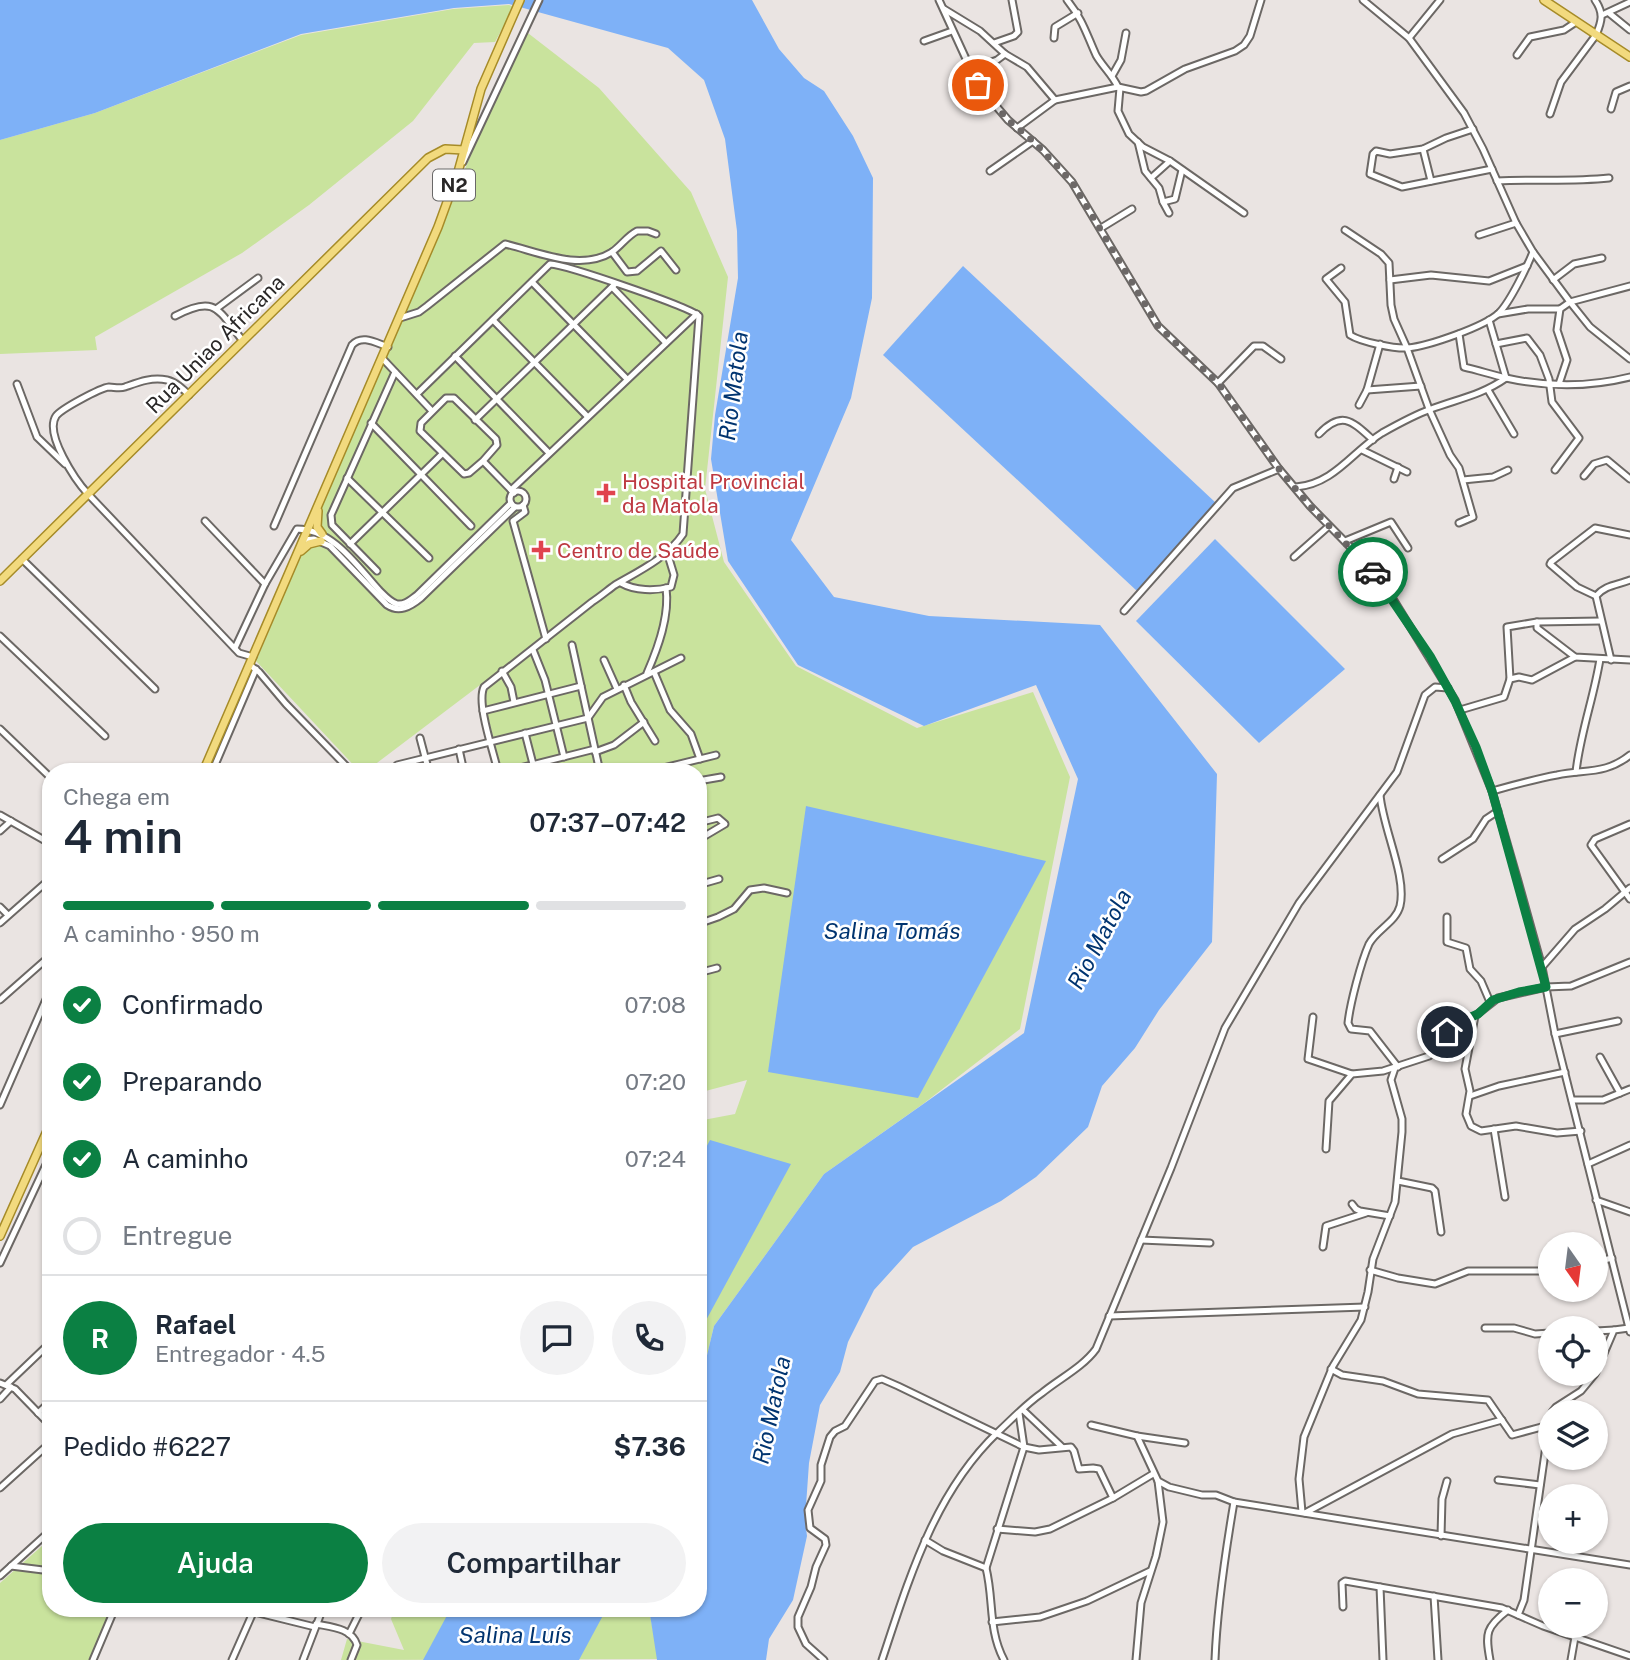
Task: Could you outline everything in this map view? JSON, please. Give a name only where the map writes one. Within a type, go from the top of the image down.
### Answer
[{"type":"main road","name":"N2","points":[[207,763],[253,664],[295,557],[450,199],[481,89],[520,0]]},
{"type":"main road","points":[[1544,0],[1630,57]]},
{"type":"main road","name":"Rua Uniao Africana","points":[[0,581],[428,158],[445,149],[464,150]]},
{"type":"main road","points":[[295,557],[309,544],[321,538],[316,524],[318,503]]},
{"type":"main road","points":[[0,1236],[42,1143]]},
{"type":"main road","points":[[23,1186],[33,1191]]},
{"type":"main road","points":[[16,1202],[26,1207]]},
{"type":"main road","points":[[6,1224],[16,1229]]},
{"type":"street","points":[[458,172],[539,0]]},
{"type":"street","points":[[939,0],[970,70],[988,98],[1072,182],[1158,326],[1218,383],[1279,469],[1367,564],[1390,594],[1460,710],[1492,791],[1542,967],[1555,1034],[1596,1200],[1628,1308],[1629,1330],[1608,1330]]},
{"type":"street","points":[[995,43],[1018,32],[1012,0]]},
{"type":"street","points":[[1068,0],[1078,13],[1098,58],[1119,88],[1121,120],[1138,142],[1244,213]]},
{"type":"street","points":[[1017,128],[1055,100],[1119,88],[1146,91],[1185,69],[1235,51],[1251,36],[1261,0]]},
{"type":"street","points":[[1363,0],[1409,38],[1457,104],[1473,129],[1516,223],[1553,280],[1590,327],[1630,359]]},
{"type":"street","points":[[1409,38],[1440,0]]},
{"type":"street","points":[[1595,0],[1605,14],[1630,30]]},
{"type":"street","points":[[1550,114],[1561,82],[1596,35],[1605,14],[1630,2]]},
{"type":"street","points":[[944,9],[980,31],[1005,54],[1027,67],[1055,100]]},
{"type":"street","points":[[1054,38],[1055,27],[1078,13]]},
{"type":"street","points":[[1517,55],[1530,37],[1564,30],[1576,22]]},
{"type":"street","points":[[924,41],[952,31]]},
{"type":"street","points":[[1112,76],[1121,60],[1126,33]]},
{"type":"street","points":[[970,70],[1005,54]]},
{"type":"street","points":[[1611,109],[1616,92],[1630,86]]},
{"type":"street","points":[[1473,129],[1423,149],[1390,154],[1376,151],[1369,172],[1400,187],[1492,169]]},
{"type":"street","points":[[990,171],[1033,141]]},
{"type":"street","points":[[1138,142],[1144,171],[1159,188],[1169,214]]},
{"type":"street","points":[[1423,149],[1431,181]]},
{"type":"street","points":[[1151,178],[1170,161]]},
{"type":"street","points":[[1163,202],[1175,199],[1182,170]]},
{"type":"street","points":[[1497,181],[1609,178]]},
{"type":"street","points":[[1101,228],[1132,209]]},
{"type":"street","points":[[1479,235],[1516,223]]},
{"type":"street","points":[[1345,230],[1386,258],[1390,268],[1392,312],[1429,409],[1450,455],[1457,462],[1474,516],[1459,523]]},
{"type":"street","points":[[400,318],[427,306],[505,244],[534,253],[587,260],[612,253],[637,231],[656,234]]},
{"type":"street","points":[[612,253],[628,272],[637,271],[654,254],[661,251],[676,270]]},
{"type":"street","points":[[1498,314],[1533,252]]},
{"type":"street","points":[[1553,280],[1574,264],[1602,258]]},
{"type":"street","points":[[417,394],[547,266],[554,264],[697,314]]},
{"type":"street","points":[[1390,280],[1431,275],[1489,281],[1527,266]]},
{"type":"street","points":[[1341,268],[1326,279],[1345,302],[1350,335],[1380,344],[1407,348],[1475,329],[1498,314],[1528,309],[1560,309],[1570,302],[1630,286]]},
{"type":"street","points":[[216,309],[258,278]]},
{"type":"street","points":[[532,282],[627,379]]},
{"type":"street","points":[[475,419],[614,286]]},
{"type":"street","points":[[614,286],[666,343]]},
{"type":"street","points":[[175,316],[197,305],[216,309],[243,341]]},
{"type":"street","points":[[1553,383],[1567,364],[1557,330],[1560,309]]},
{"type":"street","points":[[513,505],[513,491],[549,453],[697,314]]},
{"type":"street","points":[[496,763],[483,711],[482,690],[502,671],[533,650],[592,602],[667,552],[680,538],[685,526],[700,323],[697,314]]},
{"type":"street","points":[[493,320],[587,416]]},
{"type":"street","points":[[1489,320],[1506,378]]},
{"type":"street","points":[[1459,334],[1464,367],[1506,378],[1553,383],[1601,383],[1630,377]]},
{"type":"street","points":[[274,526],[352,345],[364,338],[388,347]]},
{"type":"street","points":[[1496,344],[1527,338],[1537,349],[1553,383],[1552,402],[1578,438],[1578,442],[1555,470]]},
{"type":"street","points":[[1359,405],[1367,390],[1380,344]]},
{"type":"street","points":[[1218,383],[1254,346],[1263,346],[1282,359]]},
{"type":"street","points":[[456,356],[549,453]]},
{"type":"street","points":[[383,359],[432,411]]},
{"type":"street","points":[[377,571],[332,525],[331,520],[395,372]]},
{"type":"street","points":[[1296,487],[1305,486],[1338,471],[1373,440],[1429,409],[1488,390],[1506,378]]},
{"type":"street","points":[[67,466],[56,435],[55,417],[86,397],[107,387],[118,388],[154,379],[171,381],[189,395]]},
{"type":"street","points":[[17,384],[37,437],[343,763]]},
{"type":"street","points":[[1367,390],[1421,386]]},
{"type":"street","points":[[1488,390],[1514,434]]},
{"type":"street","points":[[446,398],[454,398],[475,419],[496,439],[497,445],[494,451],[469,473],[464,474],[420,431],[421,423],[446,398]]},
{"type":"street","points":[[1319,434],[1333,422],[1344,420],[1355,425],[1373,440]]},
{"type":"street","points":[[371,423],[471,526]]},
{"type":"street","points":[[1362,450],[1407,472]]},
{"type":"street","points":[[350,544],[442,454]]},
{"type":"street","points":[[1584,476],[1594,464],[1607,460],[1630,479]]},
{"type":"street","points":[[483,461],[513,491],[521,492],[524,496],[525,512],[513,521],[547,639]]},
{"type":"street","points":[[1394,479],[1398,467]]},
{"type":"street","points":[[1124,611],[1233,488],[1279,469]]},
{"type":"street","points":[[1463,481],[1493,477],[1508,470]]},
{"type":"street","points":[[347,478],[429,558]]},
{"type":"street","points":[[1302,495],[1305,486]]},
{"type":"street","points":[[235,648],[265,584],[295,531],[307,530],[334,542],[393,603],[407,603],[513,505],[523,505]]},
{"type":"street","points":[[205,521],[265,584]]},
{"type":"street","points":[[1345,541],[1391,522],[1408,548]]},
{"type":"street","points":[[1294,556],[1329,526]]},
{"type":"street","points":[[1596,596],[1577,587],[1550,564],[1551,562],[1595,528],[1630,535]]},
{"type":"street","points":[[303,540],[321,538]]},
{"type":"street","points":[[621,583],[630,588],[656,591],[672,586],[674,578],[667,552]]},
{"type":"street","points":[[22,559],[155,689]]},
{"type":"street","points":[[1596,596],[1610,586],[1630,580]]},
{"type":"street","points":[[666,588],[667,603],[650,673],[670,710],[691,734],[699,759]]},
{"type":"street","points":[[1596,596],[1611,660]]},
{"type":"street","points":[[1460,710],[1504,697],[1510,679],[1506,628],[1537,622],[1601,621]]},
{"type":"street","points":[[1537,622],[1537,628],[1575,657],[1630,660]]},
{"type":"street","points":[[0,636],[105,736]]},
{"type":"street","points":[[572,645],[598,763]]},
{"type":"street","points":[[533,650],[549,694],[564,757]]},
{"type":"street","points":[[1510,679],[1535,679],[1575,657]]},
{"type":"street","points":[[405,763],[588,718],[600,701],[617,689],[681,658]]},
{"type":"street","points":[[1576,772],[1600,659]]},
{"type":"street","points":[[604,660],[617,689]]},
{"type":"street","points":[[215,763],[253,664]]},
{"type":"street","points":[[502,671],[511,687],[514,702]]},
{"type":"street","points":[[624,685],[655,741]]},
{"type":"street","points":[[483,711],[581,686]]},
{"type":"street","points":[[882,1660],[925,1540],[958,1478],[996,1434],[1040,1394],[1093,1353],[1227,1023],[1300,903],[1401,764],[1425,695],[1435,687],[1448,688]]},
{"type":"street","points":[[537,763],[614,745],[644,722]]},
{"type":"street","points":[[0,729],[42,769]]},
{"type":"street","points":[[525,733],[533,763]]},
{"type":"street","points":[[420,738],[426,763]]},
{"type":"street","points":[[459,749],[462,763]]},
{"type":"street","points":[[683,763],[716,755]]},
{"type":"street","points":[[1492,791],[1542,777],[1600,771],[1630,755]]},
{"type":"street","points":[[707,779],[721,777]]},
{"type":"street","points":[[1380,794],[1383,821],[1401,886],[1400,904],[1394,917],[1369,945],[1348,1023],[1351,1029],[1370,1031],[1397,1067]]},
{"type":"street","points":[[1442,859],[1473,839],[1486,819],[1498,811]]},
{"type":"street","points":[[0,815],[42,839]]},
{"type":"street","points":[[707,821],[718,818],[725,823],[722,828],[707,836]]},
{"type":"street","points":[[0,831],[11,821]]},
{"type":"street","points":[[1630,824],[1595,839],[1591,845],[1591,849],[1627,889],[1630,899]]},
{"type":"street","points":[[707,882],[719,879]]},
{"type":"street","points":[[0,923],[42,886]]},
{"type":"street","points":[[707,920],[734,909],[750,890],[764,888],[787,893]]},
{"type":"street","points":[[1542,967],[1575,929],[1605,909],[1627,889]]},
{"type":"street","points":[[0,907],[8,915]]},
{"type":"street","points":[[1447,917],[1447,942],[1466,948],[1470,969],[1481,981],[1490,1002]]},
{"type":"street","points":[[1312,1017],[1308,1059],[1352,1074],[1397,1067],[1429,1056],[1457,1023],[1475,1016],[1490,1002],[1508,994],[1546,987],[1571,986],[1630,962]]},
{"type":"street","points":[[0,1000],[42,963]]},
{"type":"street","points":[[707,971],[717,968]]},
{"type":"street","points":[[0,1105],[42,1009]]},
{"type":"street","points":[[1475,1016],[1465,1069],[1470,1096],[1466,1114],[1471,1126],[1481,1131],[1516,1126],[1557,1132],[1581,1131]]},
{"type":"street","points":[[1555,1034],[1618,1021]]},
{"type":"street","points":[[1600,1057],[1620,1093]]},
{"type":"street","points":[[1303,1513],[1299,1479],[1304,1437],[1331,1369],[1361,1320],[1370,1270],[1390,1216],[1398,1181],[1402,1119],[1391,1080],[1397,1067]]},
{"type":"street","points":[[1470,1096],[1499,1086],[1565,1072]]},
{"type":"street","points":[[1326,1149],[1329,1101],[1352,1074]]},
{"type":"street","points":[[1572,1100],[1603,1100],[1630,1089]]},
{"type":"street","points":[[1494,1129],[1505,1197]]},
{"type":"street","points":[[1588,1164],[1630,1145]]},
{"type":"street","points":[[0,1263],[42,1172]]},
{"type":"street","points":[[1398,1181],[1421,1185],[1435,1191],[1441,1232]]},
{"type":"street","points":[[1596,1200],[1630,1212]]},
{"type":"street","points":[[1352,1204],[1366,1213],[1390,1216]]},
{"type":"street","points":[[1323,1247],[1326,1226],[1366,1213]]},
{"type":"street","points":[[1141,1240],[1210,1243]]},
{"type":"street","points":[[1608,1259],[1612,1258]]},
{"type":"street","points":[[1370,1270],[1435,1284],[1468,1271],[1538,1271]]},
{"type":"street","points":[[1108,1316],[1365,1307]]},
{"type":"street","points":[[1485,1328],[1514,1328],[1538,1334]]},
{"type":"street","points":[[1608,1344],[1614,1330]]},
{"type":"street","points":[[0,1399],[6,1385],[42,1351]]},
{"type":"street","points":[[1331,1369],[1342,1375],[1383,1381],[1418,1394],[1488,1400],[1512,1435],[1538,1429]]},
{"type":"street","points":[[824,1660],[812,1652],[798,1627],[798,1617],[826,1545],[825,1539],[810,1528],[808,1515],[821,1481],[821,1465],[832,1433],[845,1426],[878,1379],[1024,1447],[1039,1451],[1062,1447],[1073,1449],[1079,1470],[1099,1469],[1113,1498]]},
{"type":"street","points":[[6,1385],[42,1417]]},
{"type":"street","points":[[1567,1400],[1585,1386]]},
{"type":"street","points":[[38,1413],[42,1409]]},
{"type":"street","points":[[1004,1660],[998,1648],[992,1622],[991,1587],[986,1568],[1024,1447],[1021,1412]]},
{"type":"street","points":[[1021,1412],[1062,1447]]},
{"type":"street","points":[[1303,1513],[1452,1434],[1502,1420]]},
{"type":"street","points":[[1091,1425],[1136,1436],[1185,1443]]},
{"type":"street","points":[[1136,1436],[1153,1474],[1158,1481],[1169,1487],[1202,1495],[1216,1495],[1234,1502],[1630,1565]]},
{"type":"street","points":[[0,1488],[42,1450]]},
{"type":"street","points":[[997,1529],[1035,1532],[1050,1529],[1113,1498],[1153,1474]]},
{"type":"street","points":[[1498,1480],[1538,1485]]},
{"type":"street","points":[[1136,1660],[1141,1603],[1156,1556],[1163,1522],[1158,1481]]},
{"type":"street","points":[[1441,1536],[1442,1499],[1447,1481]]},
{"type":"street","points":[[1518,1615],[1524,1600],[1538,1498]]},
{"type":"street","points":[[1215,1660],[1223,1568],[1234,1502]]},
{"type":"street","points":[[0,1576],[42,1538]]},
{"type":"street","points":[[925,1540],[943,1551],[986,1568]]},
{"type":"street","points":[[11,1566],[42,1571]]},
{"type":"street","points":[[992,1622],[1040,1617],[1087,1601],[1150,1572]]},
{"type":"street","points":[[1343,1607],[1344,1582],[1508,1611],[1538,1623]]},
{"type":"street","points":[[1380,1587],[1383,1660]]},
{"type":"street","points":[[1434,1596],[1438,1660]]},
{"type":"street","points":[[1490,1660],[1487,1636],[1494,1622],[1508,1611]]},
{"type":"street","points":[[93,1660],[111,1617]]},
{"type":"street","points":[[232,1660],[251,1617]]},
{"type":"street","points":[[281,1617],[354,1636],[357,1645],[351,1660]]},
{"type":"street","points":[[303,1660],[319,1617]]},
{"type":"street","points":[[349,1634],[358,1617]]},
{"type":"street","points":[[1571,1660],[1575,1638]]},
{"type":"street","points":[[1578,1638],[1630,1656]]},
{"type":"green space","points":[[509,5],[514,7],[495,42],[474,43],[413,121],[309,205],[242,253],[95,337],[97,350],[0,354],[0,140],[95,113],[301,35],[453,9]]},
{"type":"green space","points":[[524,30],[599,88],[691,192],[728,277],[705,489],[724,562],[796,666],[917,728],[1033,692],[1070,777],[1020,1029],[923,1104],[824,1174],[714,1326],[707,1355],[707,1119],[735,1114],[747,1080],[707,1091],[707,763],[500,763],[480,685],[377,763],[352,763],[256,661]]},
{"type":"green space","points":[[42,1546],[42,1617],[108,1617],[89,1660],[0,1660],[0,1583]]},
{"type":"green space","points":[[651,1617],[658,1659],[341,1660],[347,1639],[404,1650],[391,1619]]},
{"type":"water","name":"Rio Matola","points":[[0,0],[752,0],[779,49],[804,78],[824,91],[853,136],[873,178],[872,298],[851,398],[791,540],[834,597],[929,616],[1100,625],[1217,774],[1212,942],[1159,1010],[1135,1048],[1102,1086],[1088,1127],[1036,1177],[1001,1201],[913,1247],[874,1290],[848,1342],[840,1372],[820,1405],[809,1463],[805,1520],[807,1536],[793,1600],[769,1639],[766,1660],[657,1660],[650,1617],[707,1617],[707,1355],[714,1326],[824,1174],[1024,1033],[1078,779],[1036,685],[924,726],[798,665],[728,561],[711,459],[715,415],[738,278],[737,231],[725,139],[704,80],[668,48],[509,4],[454,8],[301,34],[95,113],[0,140]]},
{"type":"water","points":[[963,266],[1216,503],[1137,591],[883,355]]},
{"type":"water","points":[[1215,539],[1345,669],[1259,743],[1136,621]]},
{"type":"water","name":"Salina Tomás","points":[[806,806],[1046,861],[918,1098],[768,1072]]},
{"type":"water","points":[[710,1140],[791,1164],[707,1318],[707,1146]]},
{"type":"water","name":"Salina Luís","points":[[446,1617],[602,1617],[579,1660],[423,1660]]},
{"type":"way so far","points":[[978,85],[1008,120],[1060,167],[1101,228],[1116,258],[1158,326],[1218,383],[1279,469],[1373,572]]},
{"type":"place","name":"Hospital Provincial da Matola","points":[[606,493]]},
{"type":"place","name":"Centro de Saúde","points":[[541,550]]},
{"type":"route","points":[[1373,572],[1430,656],[1476,747],[1492,791],[1546,987],[1508,994],[1493,1000],[1478,1014],[1457,1023],[1447,1032]]}]
